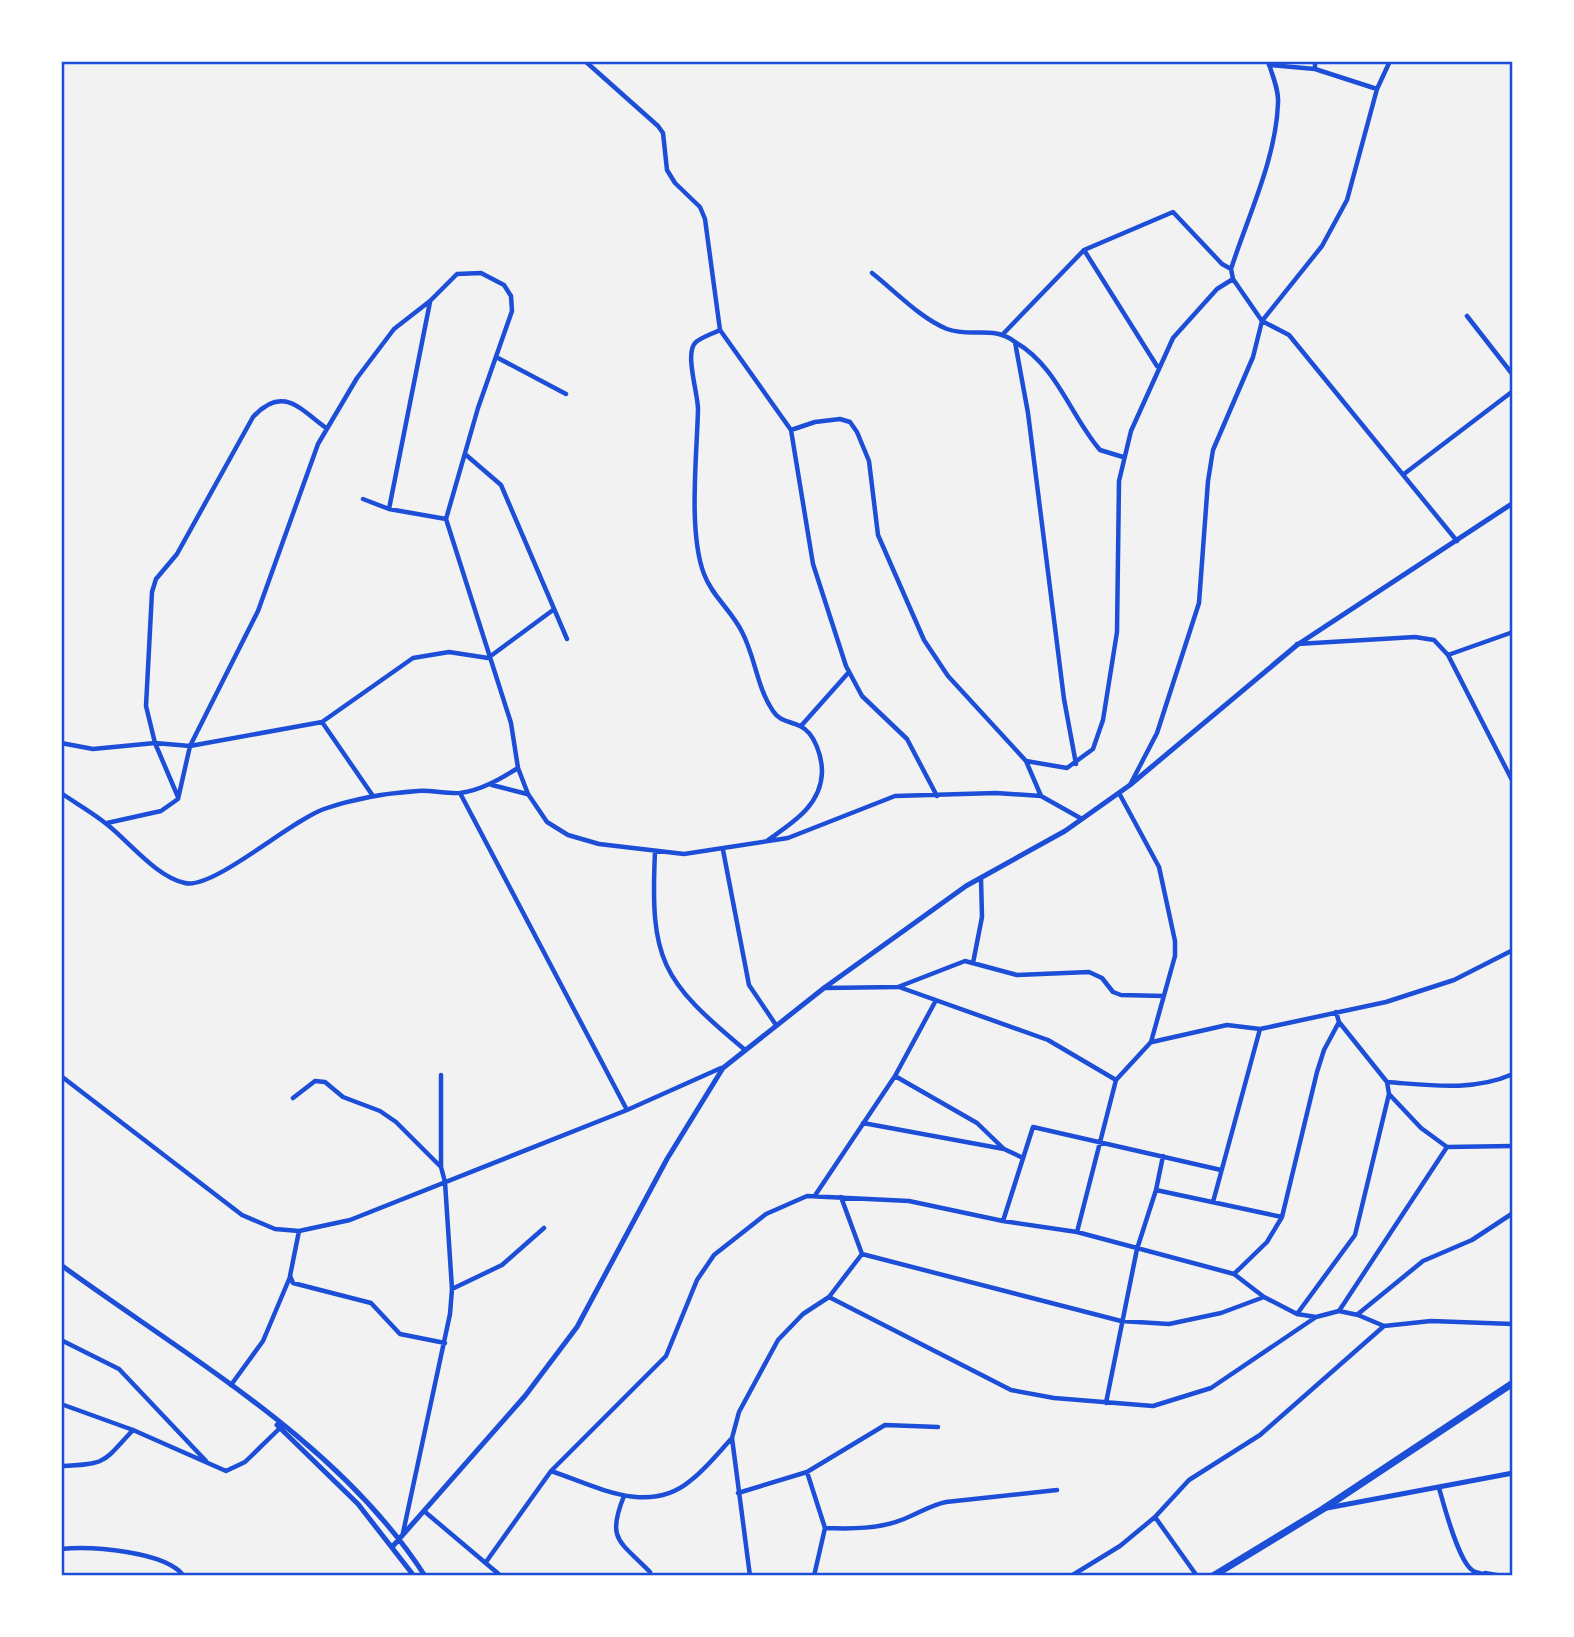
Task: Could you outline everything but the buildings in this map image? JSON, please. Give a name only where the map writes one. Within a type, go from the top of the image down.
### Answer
[{"type":"highway","points":[[1213,1576],[1323,1509],[1513,1383]]},
{"type":"street","points":[[585,61],[658,126],[663,133],[667,170],[675,183],[699,207],[705,219],[720,330],[791,430],[819,588],[849,672],[862,696],[907,739],[937,796]]},
{"type":"street","points":[[1315,61],[1315,69]]},
{"type":"street","points":[[1130,785],[1157,733],[1196,616],[1203,576],[1210,463],[1253,357],[1262,321],[1322,246],[1340,215],[1352,186],[1377,89],[1390,61]]},
{"type":"street","points":[[1377,89],[1315,69],[1269,63],[1279,101],[1275,128],[1256,196],[1231,269],[1233,279],[1262,321],[1289,335],[1457,541]]},
{"type":"street","points":[[1003,333],[1084,250],[1173,212],[1222,264],[1231,269]]},
{"type":"street","points":[[1084,250],[1157,366]]},
{"type":"street","points":[[61,271],[61,306]]},
{"type":"street","points":[[107,824],[161,811],[178,799],[190,746],[258,611],[305,476],[326,428],[394,329],[430,301],[457,274],[481,273],[504,285],[512,296],[512,311],[498,358],[478,408],[446,519],[488,658],[511,723],[518,768],[528,794],[547,822],[568,835],[598,844],[655,852],[701,854],[788,838],[848,816],[884,799],[1041,796],[1082,819]]},
{"type":"street","points":[[872,273],[921,312],[948,329],[1003,333],[1033,356],[1062,390],[1100,450],[1124,457]]},
{"type":"street","points":[[1026,761],[1067,768],[1093,749],[1099,738],[1117,632],[1117,509],[1124,457],[1131,430],[1157,366],[1188,318],[1217,289],[1233,279]]},
{"type":"street","points":[[389,509],[430,301]]},
{"type":"street","points":[[1467,316],[1513,375]]},
{"type":"street","points":[[720,330],[694,343],[690,352],[698,398],[696,530],[701,562],[710,586],[741,629],[774,713],[787,723],[801,726],[818,749],[822,771],[820,788],[802,816],[767,841]]},
{"type":"street","points":[[1015,342],[1028,413],[1064,699],[1076,764]]},
{"type":"street","points":[[498,358],[566,394]]},
{"type":"street","points":[[1404,474],[1513,391]]},
{"type":"street","points":[[178,799],[155,743],[146,706],[152,592],[156,579],[177,554],[253,417],[264,405],[278,400],[291,401],[326,428]]},
{"type":"street","points":[[791,430],[815,422],[840,419],[850,422],[857,432],[869,461],[878,535],[924,640],[948,676],[1026,761],[1041,796]]},
{"type":"street","points":[[465,454],[501,485],[567,639]]},
{"type":"street","points":[[363,499],[389,509],[446,519]]},
{"type":"street","points":[[393,1546],[548,1368],[577,1327],[667,1159],[723,1068],[824,988],[981,878],[1082,819],[1130,785],[1297,645],[1513,503]]},
{"type":"street","points":[[61,743],[93,749],[155,743],[190,746],[322,722],[413,658],[449,652],[488,658],[553,610]]},
{"type":"street","points":[[1448,655],[1513,632]]},
{"type":"street","points":[[1297,645],[1427,638],[1434,640],[1448,655],[1513,782]]},
{"type":"street","points":[[801,726],[849,672]]},
{"type":"street","points":[[322,722],[373,797]]},
{"type":"street","points":[[61,793],[107,824],[161,870],[187,884],[206,881],[220,874],[308,816],[373,797],[417,791],[460,793],[491,785],[518,768]]},
{"type":"street","points":[[491,785],[528,794]]},
{"type":"street","points":[[460,793],[626,1110]]},
{"type":"street","points":[[1077,1232],[1116,1080],[1151,1042],[1175,956],[1175,941],[1162,878],[1119,793]]},
{"type":"street","points":[[723,850],[749,985],[776,1025]]},
{"type":"street","points":[[655,852],[654,915],[663,961],[690,1002],[744,1049]]},
{"type":"street","points":[[973,963],[982,917],[981,878]]},
{"type":"street","points":[[1151,1042],[1227,1025],[1260,1029],[1386,1002],[1435,987],[1513,950]]},
{"type":"street","points":[[824,988],[898,987],[957,963],[973,963],[1017,975],[1090,972],[1121,995],[1164,996]]},
{"type":"street","points":[[898,987],[1048,1040],[1116,1080]]},
{"type":"street","points":[[816,1194],[895,1076],[935,1002]]},
{"type":"street","points":[[1297,1314],[1355,1235],[1389,1094],[1387,1082],[1339,1022],[1336,1012]]},
{"type":"street","points":[[1234,1274],[1268,1242],[1282,1217],[1317,1072],[1324,1050],[1339,1022]]},
{"type":"street","points":[[1213,1202],[1260,1029]]},
{"type":"street","points":[[61,1076],[242,1215],[275,1229],[299,1231],[350,1220],[626,1110],[723,1068]]},
{"type":"street","points":[[1387,1082],[1461,1086],[1492,1082],[1513,1074]]},
{"type":"street","points":[[401,1538],[445,1343],[452,1289],[445,1182],[441,1167],[441,1075]]},
{"type":"street","points":[[895,1076],[977,1123],[1004,1149]]},
{"type":"street","points":[[293,1098],[315,1081],[325,1082],[343,1097],[380,1111],[396,1122],[441,1167]]},
{"type":"street","points":[[1389,1094],[1415,1123],[1447,1147],[1513,1146]]},
{"type":"street","points":[[863,1123],[1004,1149],[1021,1157]]},
{"type":"street","points":[[1003,1221],[1021,1157],[1033,1127],[1100,1140],[1221,1170]]},
{"type":"street","points":[[1339,1311],[1447,1147]]},
{"type":"street","points":[[1106,1403],[1137,1250],[1156,1190],[1163,1156]]},
{"type":"street","points":[[1156,1190],[1282,1217]]},
{"type":"street","points":[[486,1562],[551,1471],[666,1356],[697,1280],[719,1250],[766,1214],[791,1201],[816,1194],[909,1201],[1003,1221],[1077,1232],[1234,1274],[1264,1297],[1297,1314],[1316,1317]]},
{"type":"street","points":[[841,1197],[862,1254]]},
{"type":"street","points":[[1358,1315],[1423,1261],[1472,1240],[1513,1213]]},
{"type":"street","points":[[452,1289],[502,1265],[544,1228]]},
{"type":"street","points":[[230,1386],[263,1341],[290,1276],[299,1231]]},
{"type":"street","points":[[862,1254],[1121,1321],[1169,1324],[1221,1313],[1264,1297]]},
{"type":"street","points":[[750,1576],[732,1438],[743,1404],[778,1340],[803,1314],[829,1297],[862,1254]]},
{"type":"street","points":[[61,1265],[230,1386],[323,1458],[401,1538],[425,1576]]},
{"type":"street","points":[[290,1276],[300,1286],[371,1303],[401,1334],[445,1343]]},
{"type":"street","points":[[829,1297],[1011,1390],[1106,1403],[1153,1406],[1192,1396],[1228,1378],[1316,1317],[1339,1311],[1358,1315],[1384,1326],[1431,1321],[1513,1324]]},
{"type":"street","points":[[1071,1576],[1120,1546],[1155,1517],[1189,1480],[1260,1435],[1384,1326]]},
{"type":"street","points":[[61,1340],[120,1369],[207,1462]]},
{"type":"street","points":[[61,1404],[133,1430],[220,1470],[233,1470],[280,1428]]},
{"type":"street","points":[[268,1414],[358,1504],[414,1576]]},
{"type":"street","points":[[738,1493],[807,1472],[885,1425],[938,1427]]},
{"type":"street","points":[[61,1466],[95,1465],[103,1462],[133,1430]]},
{"type":"street","points":[[551,1471],[624,1496],[650,1499],[676,1491],[690,1481],[732,1438]]},
{"type":"street","points":[[807,1472],[825,1528],[814,1576]]},
{"type":"street","points":[[1323,1509],[1513,1473]]},
{"type":"street","points":[[1439,1488],[1451,1529],[1472,1570],[1484,1575],[1502,1576]]},
{"type":"street","points":[[825,1528],[876,1526],[902,1520],[933,1504],[1057,1490]]},
{"type":"street","points":[[624,1496],[614,1524],[616,1534],[650,1572]]},
{"type":"street","points":[[425,1511],[501,1576]]},
{"type":"street","points":[[1155,1517],[1197,1576]]},
{"type":"street","points":[[61,1549],[89,1547],[166,1562],[184,1576]]}]
